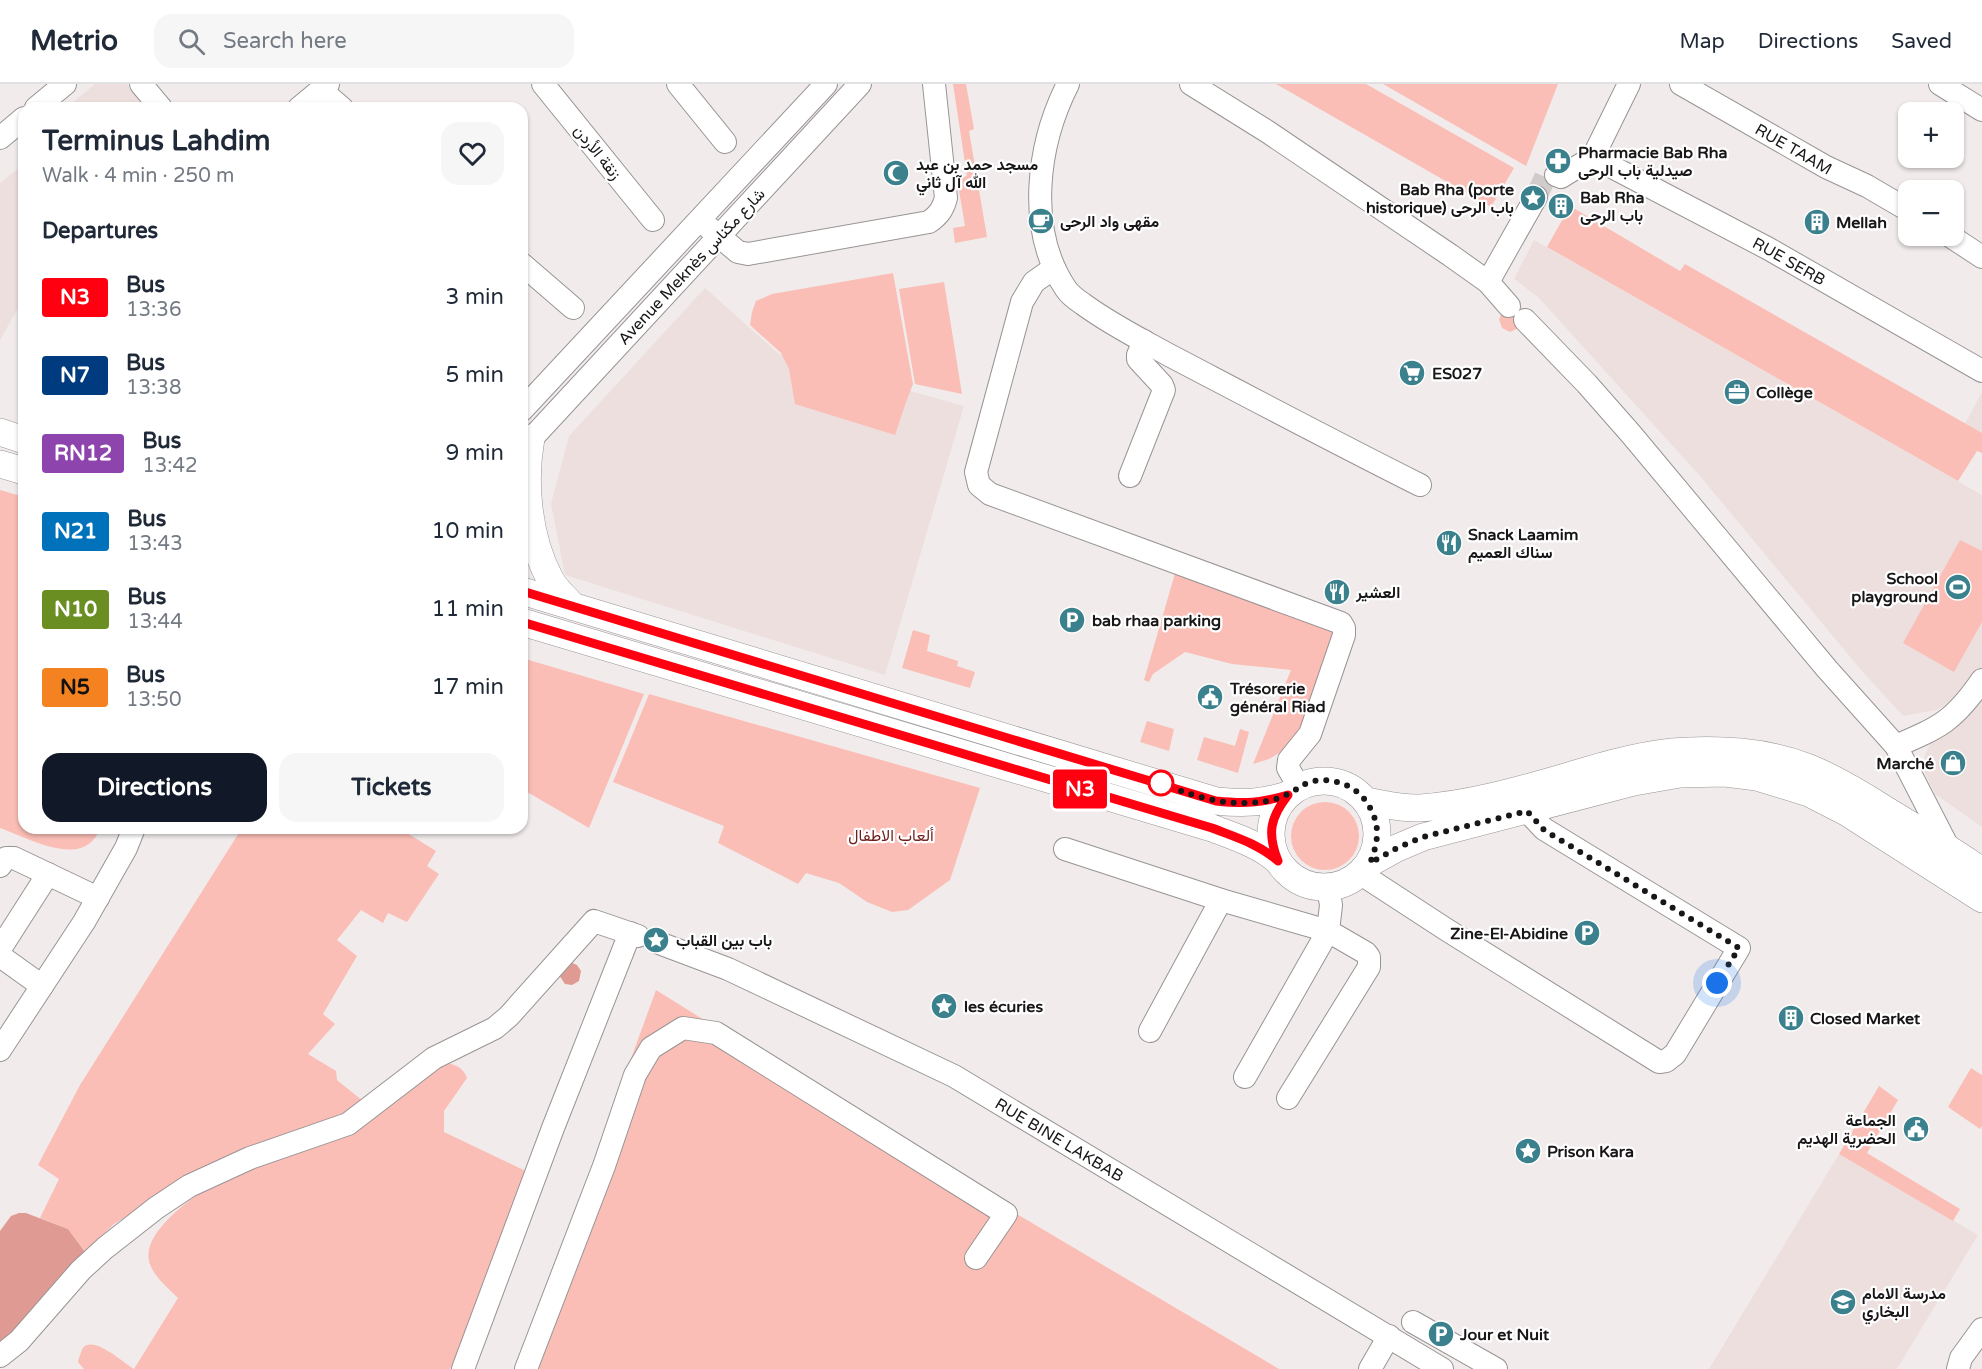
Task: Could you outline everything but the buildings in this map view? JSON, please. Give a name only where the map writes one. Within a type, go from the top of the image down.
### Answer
[{"type":"main road","points":[[0,464],[18,469]]},
{"type":"main road","points":[[528,487],[533,527],[539,551],[550,579],[574,607]]},
{"type":"main road","points":[[528,593],[1216,801],[1242,804],[1263,802],[1311,782],[1329,781],[1347,785],[1366,801],[1374,815],[1378,831],[1376,848],[1365,869]]},
{"type":"main road","points":[[528,624],[1212,828],[1267,851],[1287,873],[1299,882],[1313,887],[1338,887],[1397,848],[1423,837],[1634,782],[1680,774],[1725,772],[1758,777],[1809,793],[1846,812],[1982,899]]},
{"type":"main road","points":[[1366,801],[1419,808],[1532,786],[1632,758],[1694,750],[1726,752],[1779,759],[1822,773],[1863,795],[1982,871]]},
{"type":"main road","points":[[1278,861],[1272,844],[1271,826],[1277,809],[1293,791]]},
{"type":"street","points":[[43,102],[65,84]]},
{"type":"street","points":[[141,84],[156,102]]},
{"type":"street","name":"زنقة الأردن","points":[[543,84],[653,220]]},
{"type":"street","points":[[678,84],[725,142]]},
{"type":"street","name":"Avenue Meknès شارع مكناس","points":[[528,404],[826,84]]},
{"type":"street","name":"Avenue Meknès شارع مكناس","points":[[528,441],[860,84]]},
{"type":"street","points":[[701,220],[738,252],[748,254],[929,222],[944,207],[946,198],[934,84]]},
{"type":"street","points":[[1068,84],[1056,111],[1040,180],[1046,238],[1054,268],[1067,292],[1111,323],[1420,485]]},
{"type":"street","points":[[1191,84],[1353,189],[1488,282],[1587,384],[1631,434],[1827,669],[1896,746],[1949,849]]},
{"type":"street","points":[[1556,175],[1561,177],[1593,156],[1629,84]]},
{"type":"street","name":"RUE TAAM","points":[[1681,84],[1826,167],[1867,186],[1898,204]]},
{"type":"street","points":[[1940,84],[1982,110]]},
{"type":"street","points":[[306,102],[325,87],[337,102]]},
{"type":"street","points":[[0,138],[18,123]]},
{"type":"street","name":"RUE SERB","points":[[1593,156],[1769,249],[1982,371]]},
{"type":"street","points":[[1488,282],[1536,197]]},
{"type":"street","points":[[1964,245],[1982,257]]},
{"type":"street","points":[[1054,268],[1034,282],[1022,302],[976,471],[980,485],[990,494],[1341,623],[1344,635],[1310,734],[1289,760],[1288,768],[1293,791]]},
{"type":"street","points":[[528,269],[573,308]]},
{"type":"street","points":[[1130,476],[1164,390],[1138,359],[1144,341]]},
{"type":"street","points":[[1896,746],[1938,728],[1958,712],[1982,680]]},
{"type":"street","points":[[1365,869],[1391,894],[1631,1046],[1659,1062],[1666,1060],[1675,1054],[1739,948],[1544,830],[1527,811]]},
{"type":"street","points":[[0,1050],[98,898],[132,834]]},
{"type":"street","points":[[1065,849],[1221,900],[1328,931],[1366,952],[1369,957],[1369,966],[1288,1098]]},
{"type":"street","points":[[0,866],[6,858],[14,858],[98,898]]},
{"type":"street","points":[[0,950],[48,874]]},
{"type":"street","points":[[1245,1077],[1328,931],[1331,905],[1328,888]]},
{"type":"street","points":[[1150,1031],[1221,900]]},
{"type":"street","name":"RUE BINE LAKBAB","points":[[0,1356],[19,1341],[81,1270],[105,1248],[156,1208],[189,1186],[250,1158],[348,1124],[434,1058],[495,1028],[509,1016],[594,921],[728,969],[954,1076],[1442,1369]]},
{"type":"street","points":[[463,1369],[554,1128],[643,937]]},
{"type":"street","points":[[0,956],[42,986]]},
{"type":"street","points":[[526,1369],[604,1166],[635,1075],[651,1048],[683,1028],[716,1033],[1006,1214],[976,1258]]},
{"type":"street","points":[[1413,1322],[1496,1369]]},
{"type":"street","points":[[1958,1369],[1961,1358],[1982,1329]]},
{"type":"street","points":[[1370,1369],[1389,1336]]},
{"type":"shaded area","points":[[95,84],[127,84],[141,102],[73,102]]},
{"type":"shaded area","points":[[18,169],[18,308],[0,340],[0,183]]},
{"type":"shaded area","points":[[1534,240],[1982,495],[1982,827],[1935,794],[1924,771],[1925,755],[1949,703],[1936,710],[1903,716],[1861,670],[1699,475],[1539,298],[1514,279]]},
{"type":"shaded area","points":[[705,288],[779,354],[964,406],[885,675],[565,575],[551,504],[569,436]]},
{"type":"shaded area","points":[[1982,392],[1982,433],[1965,424]]},
{"type":"shaded area","points":[[570,962],[577,965],[581,971],[579,981],[572,985],[565,984],[559,975]]},
{"type":"shaded area","name":"مدرسة الامام البخاري","points":[[1839,1154],[1978,1235],[1897,1369],[1709,1369]]},
{"type":"shaded area","points":[[26,1213],[68,1229],[85,1252],[15,1339],[0,1343],[0,1231],[11,1216]]},
{"type":"green space","points":[[953,84],[966,84],[974,129],[969,131],[987,237],[955,243],[953,228],[965,226],[957,179],[967,176]]},
{"type":"green space","points":[[1276,84],[1366,84],[1514,168],[1491,207]]},
{"type":"green space","points":[[1383,84],[1558,84],[1526,166]]},
{"type":"green space","points":[[1570,206],[1680,271],[1685,264],[1982,433],[1982,453],[1977,451],[1958,481],[1547,247]]},
{"type":"green space","points":[[893,273],[913,384],[895,435],[795,404],[789,369],[781,353],[750,325],[756,301],[772,294]]},
{"type":"green space","points":[[944,282],[962,394],[915,384],[899,289]]},
{"type":"green space","points":[[1503,311],[1517,311],[1519,328],[1510,332],[1502,328],[1499,319]]},
{"type":"green space","points":[[0,490],[18,495],[18,834],[97,834],[93,841],[82,848],[69,850],[40,844],[0,828]]},
{"type":"green space","name":"School playground","points":[[1960,540],[1982,551],[1982,622],[1954,672],[1903,643]]},
{"type":"green space","points":[[1176,570],[1331,628],[1334,634],[1304,727],[1281,752],[1269,759],[1253,764],[1291,670],[1232,664],[1185,652],[1153,674],[1149,682],[1144,680]]},
{"type":"green space","points":[[913,630],[930,635],[927,651],[958,661],[957,666],[975,672],[970,688],[902,668]]},
{"type":"green space","points":[[528,660],[644,694],[589,828],[528,792]]},
{"type":"green space","name":"ألعاب الاطفال","points":[[649,694],[980,788],[950,880],[908,910],[892,912],[867,902],[839,883],[806,873],[798,884],[718,843],[724,826],[613,782]]},
{"type":"green space","points":[[1147,721],[1174,729],[1169,751],[1140,742]]},
{"type":"green space","points":[[1240,729],[1249,732],[1238,773],[1197,760],[1204,737],[1235,746]]},
{"type":"green space","points":[[1325,802],[1338,805],[1349,812],[1356,823],[1359,836],[1356,849],[1349,860],[1338,867],[1325,870],[1312,867],[1301,860],[1294,849],[1291,836],[1294,823],[1301,812],[1312,805]]},
{"type":"green space","points":[[238,834],[409,834],[436,851],[427,866],[439,874],[407,922],[388,913],[383,923],[361,910],[337,940],[357,956],[323,1014],[335,1024],[308,1054],[336,1071],[337,1080],[378,1113],[444,1062],[458,1067],[467,1078],[444,1111],[444,1132],[532,1174],[450,1369],[134,1369],[178,1298],[153,1271],[149,1261],[152,1241],[166,1222],[201,1191],[195,1174],[114,1224],[85,1252],[68,1229],[40,1218],[59,1179],[38,1165],[80,1085]]},
{"type":"green space","points":[[656,990],[993,1200],[1279,1369],[518,1369]]},
{"type":"green space","points":[[1971,1068],[1982,1075],[1982,1126],[1980,1129],[1948,1107]]},
{"type":"green space","points":[[1879,1086],[1898,1100],[1867,1153],[1960,1209],[1953,1221],[1839,1154]]},
{"type":"green space","points":[[94,1345],[109,1351],[134,1369],[84,1369],[78,1362],[83,1348]]},
{"type":"tunnel","points":[[1536,197],[1548,171],[1556,175]]},
{"type":"bus line","name":"N3","points":[[528,593],[1216,801],[1242,804],[1263,802],[1288,795],[1277,809],[1271,826],[1272,844],[1278,861],[1267,851],[1249,842],[1212,828],[528,624]]},
{"type":"place","name":"Pharmacie Bab Rha صيدلية باب الرحى","points":[[1558,161]]},
{"type":"place","name":"مسجد حمد بن عبد الله آل ثاني","points":[[896,173]]},
{"type":"place","name":"Bab Rha (porte historique) باب الرحى","points":[[1533,198]]},
{"type":"place","name":"Bab Rha باب الرحى","points":[[1561,206]]},
{"type":"place","name":"مقهى واد الرحى","points":[[1041,221]]},
{"type":"place","name":"Mellah","points":[[1817,222]]},
{"type":"place","name":"ES027","points":[[1412,373]]},
{"type":"place","name":"Collège","points":[[1737,392]]},
{"type":"place","name":"Snack Laamim سناك العميم","points":[[1449,543]]},
{"type":"place","name":"School playground","points":[[1958,587]]},
{"type":"place","name":"العشير","points":[[1337,592]]},
{"type":"place","name":"bab rhaa parking","points":[[1072,620]]},
{"type":"place","name":"Trésorerie général Riad","points":[[1210,697]]},
{"type":"place","name":"Marché","points":[[1953,763]]},
{"type":"place","name":"Zine-El-Abidine","points":[[1587,933]]},
{"type":"place","name":"باب بين القباب","points":[[656,940]]},
{"type":"place","name":"les écuries","points":[[944,1006]]},
{"type":"place","name":"Closed Market","points":[[1791,1018]]},
{"type":"place","name":"الجماعة الحضرية الهديم","points":[[1916,1129]]},
{"type":"place","name":"Prison Kara","points":[[1528,1151]]},
{"type":"place","name":"مدرسة الامام البخاري","points":[[1843,1302]]},
{"type":"place","name":"Jour et Nuit","points":[[1441,1334]]},
{"type":"route","points":[[1161,783],[1216,801],[1242,804],[1263,802],[1288,795],[1311,782],[1329,781],[1347,785],[1358,792],[1374,815],[1378,831],[1376,848],[1370,863],[1423,837],[1527,811],[1544,830],[1739,948],[1717,983]]}]
